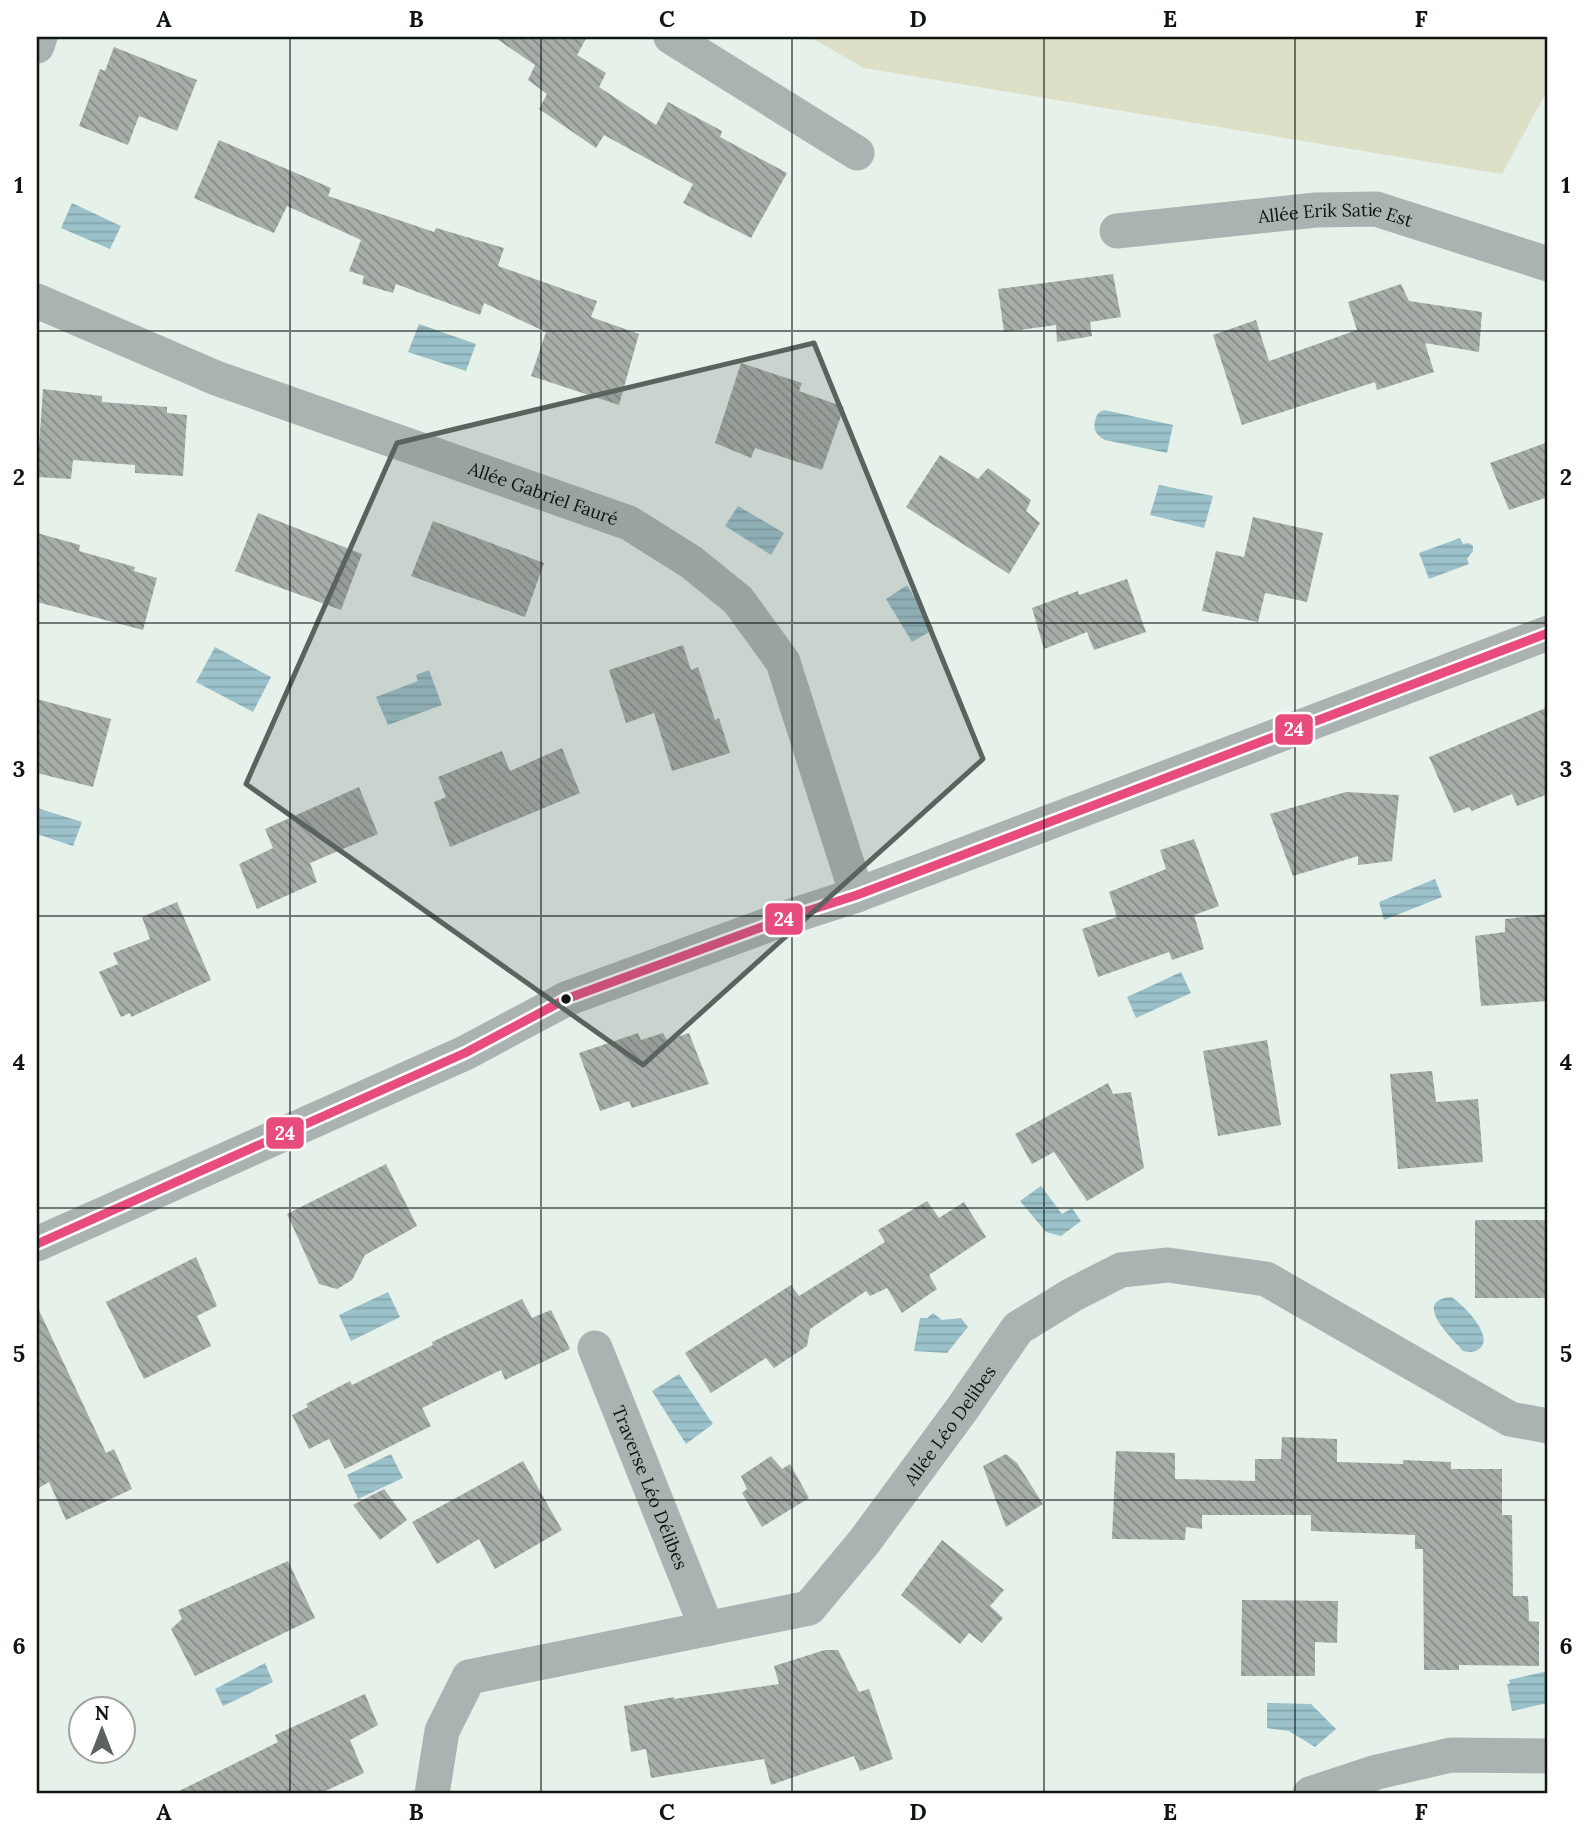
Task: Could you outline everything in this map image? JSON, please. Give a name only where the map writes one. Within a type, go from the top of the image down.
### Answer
[{"type":"street","points":[[37,46],[40,37]]},
{"type":"street","points":[[671,37],[857,153]]},
{"type":"street","name":"Allée Erik Satie Est","points":[[1117,231],[1316,210],[1376,209],[1548,264]]},
{"type":"street","name":"Allée Gabriel Fauré","points":[[37,301],[216,378],[629,523],[691,562],[737,600],[783,662],[856,895]]},
{"type":"street","points":[[37,1244],[465,1053],[566,999],[856,895],[1548,633]]},
{"type":"street","name":"Allée Léo Delibes","points":[[432,1794],[442,1731],[469,1677],[809,1608],[864,1542],[1018,1328],[1072,1295],[1121,1270],[1168,1265],[1266,1279],[1510,1419],[1548,1426]]},
{"type":"street","name":"Traverse Léo Délibes","points":[[595,1348],[707,1629]]},
{"type":"street","points":[[1310,1794],[1377,1772],[1451,1755],[1548,1756]]},
{"type":"highlighted area","points":[[814,343],[983,759],[643,1065],[246,784],[397,443]]},
{"type":"green space","points":[[810,37],[1548,37],[1548,89],[1502,174],[864,68]]},
{"type":"water","points":[[72,203],[121,226],[110,249],[61,228]]},
{"type":"water","points":[[419,324],[476,344],[466,371],[408,352]]},
{"type":"water","points":[[1104,410],[1173,425],[1167,453],[1101,438],[1094,425],[1098,413]]},
{"type":"water","points":[[1159,485],[1213,496],[1204,528],[1150,515]]},
{"type":"water","points":[[738,506],[784,533],[771,555],[725,526]]},
{"type":"water","points":[[1460,538],[1463,544],[1469,543],[1473,546],[1467,559],[1469,564],[1429,579],[1419,553]]},
{"type":"water","points":[[907,585],[934,629],[912,642],[886,599]]},
{"type":"water","points":[[215,647],[271,677],[253,712],[196,682]]},
{"type":"water","points":[[429,670],[442,705],[388,725],[376,697],[418,681],[416,675]]},
{"type":"water","points":[[37,808],[82,822],[73,846],[37,834]]},
{"type":"water","points":[[1435,879],[1442,897],[1384,920],[1379,902]]},
{"type":"water","points":[[1181,972],[1191,993],[1136,1018],[1127,997]]},
{"type":"water","points":[[1041,1186],[1062,1214],[1072,1208],[1081,1221],[1061,1236],[1046,1232],[1020,1201]]},
{"type":"water","points":[[388,1292],[400,1317],[351,1341],[339,1315]]},
{"type":"water","points":[[1451,1297],[1469,1313],[1481,1329],[1483,1344],[1479,1349],[1463,1351],[1438,1321],[1434,1305]]},
{"type":"water","points":[[933,1313],[942,1320],[961,1318],[968,1327],[947,1353],[914,1351],[920,1318],[927,1318]]},
{"type":"water","points":[[679,1374],[713,1424],[686,1444],[652,1391]]},
{"type":"water","points":[[391,1454],[403,1478],[358,1499],[347,1475]]},
{"type":"water","points":[[265,1663],[273,1682],[223,1706],[215,1689]]},
{"type":"water","points":[[1548,1671],[1548,1703],[1512,1711],[1507,1684],[1510,1684],[1509,1680]]},
{"type":"water","points":[[1267,1703],[1311,1704],[1336,1729],[1315,1747],[1289,1731],[1267,1728]]},
{"type":"building","points":[[494,37],[587,37],[577,55],[606,73],[599,87],[656,125],[668,102],[722,131],[720,137],[787,173],[751,238],[683,203],[693,184],[604,135],[596,148],[539,109],[547,94],[528,80],[535,65]]},
{"type":"building","points":[[114,47],[197,80],[177,131],[139,116],[128,145],[79,126],[100,69],[105,71]]},
{"type":"building","points":[[219,140],[331,188],[328,196],[434,232],[436,228],[504,248],[498,266],[597,301],[591,317],[639,334],[619,405],[531,376],[546,332],[484,303],[480,315],[396,284],[393,293],[362,284],[364,276],[349,271],[361,240],[287,206],[274,233],[194,198]]},
{"type":"building","points":[[1113,274],[1121,317],[1090,322],[1092,336],[1057,342],[1056,325],[1004,332],[998,289]]},
{"type":"building","points":[[1401,284],[1409,301],[1482,312],[1479,352],[1425,343],[1434,372],[1377,390],[1375,382],[1242,425],[1213,335],[1256,320],[1269,361],[1357,330],[1348,302]]},
{"type":"building","points":[[741,363],[802,383],[799,391],[844,407],[822,470],[755,448],[751,458],[715,443]]},
{"type":"building","points":[[43,389],[102,396],[102,402],[167,407],[167,413],[187,415],[183,476],[135,473],[135,465],[73,460],[71,479],[37,477]]},
{"type":"building","points":[[1548,442],[1548,497],[1509,510],[1490,463]]},
{"type":"building","points":[[940,455],[978,479],[988,468],[1031,500],[1026,511],[1040,523],[1009,574],[906,507]]},
{"type":"building","points":[[258,513],[362,554],[341,610],[235,571]]},
{"type":"building","points":[[1253,517],[1323,533],[1307,602],[1265,593],[1258,622],[1202,611],[1216,551],[1244,557]]},
{"type":"building","points":[[433,521],[544,563],[525,617],[411,576]]},
{"type":"building","points":[[37,533],[80,545],[79,551],[135,567],[134,571],[157,578],[143,630],[37,602]]},
{"type":"building","points":[[1127,579],[1146,632],[1094,650],[1087,632],[1044,649],[1032,608],[1078,591],[1079,595]]},
{"type":"building","points":[[683,645],[691,670],[698,667],[715,720],[719,718],[730,753],[672,771],[654,713],[626,723],[609,670]]},
{"type":"building","points":[[37,699],[111,719],[93,787],[37,773]]},
{"type":"building","points":[[1548,707],[1548,794],[1517,806],[1512,794],[1472,811],[1469,807],[1454,813],[1429,757]]},
{"type":"building","points":[[562,748],[580,793],[450,847],[434,802],[446,797],[438,777],[502,751],[510,771]]},
{"type":"building","points":[[359,787],[378,834],[310,863],[317,882],[257,909],[239,864],[273,848],[265,829]]},
{"type":"building","points":[[1346,792],[1399,795],[1392,861],[1358,865],[1358,856],[1293,876],[1270,814]]},
{"type":"building","points":[[1194,839],[1219,906],[1194,915],[1204,949],[1172,960],[1169,952],[1098,977],[1082,929],[1117,917],[1109,892],[1166,869],[1160,850]]},
{"type":"building","points":[[177,902],[211,980],[131,1017],[130,1013],[121,1017],[99,972],[118,964],[113,953],[150,939],[142,917]]},
{"type":"building","points":[[1548,914],[1548,1001],[1481,1006],[1475,936],[1505,932],[1505,919]]},
{"type":"building","points":[[638,1033],[641,1040],[663,1033],[667,1040],[689,1033],[709,1084],[632,1108],[629,1101],[600,1111],[579,1053]]},
{"type":"building","points":[[1267,1040],[1281,1125],[1218,1136],[1203,1051]]},
{"type":"building","points":[[1432,1071],[1436,1102],[1478,1099],[1483,1162],[1398,1169],[1390,1074]]},
{"type":"building","points":[[1108,1083],[1113,1094],[1131,1092],[1144,1168],[1087,1201],[1054,1152],[1032,1164],[1015,1134]]},
{"type":"building","points":[[386,1164],[417,1226],[365,1255],[352,1280],[337,1289],[319,1284],[287,1214]]},
{"type":"building","points":[[927,1201],[939,1218],[964,1202],[986,1237],[929,1275],[937,1289],[902,1313],[887,1288],[870,1296],[866,1291],[810,1329],[807,1346],[774,1368],[766,1358],[711,1393],[685,1353],[791,1285],[799,1296],[885,1242],[878,1230]]},
{"type":"building","points":[[1475,1220],[1548,1220],[1548,1298],[1475,1298]]},
{"type":"building","points":[[196,1257],[217,1306],[197,1316],[211,1346],[144,1379],[106,1302]]},
{"type":"building","points":[[522,1299],[532,1318],[551,1310],[570,1349],[505,1380],[501,1370],[422,1408],[431,1426],[345,1469],[329,1439],[309,1449],[292,1415],[308,1407],[306,1404],[350,1381],[352,1385],[433,1345],[432,1342]]},
{"type":"building","points":[[37,1306],[106,1453],[114,1449],[132,1489],[66,1520],[49,1482],[37,1489]]},
{"type":"building","points":[[1282,1437],[1337,1439],[1337,1462],[1451,1462],[1451,1469],[1502,1469],[1502,1515],[1512,1515],[1513,1596],[1528,1596],[1529,1621],[1539,1622],[1539,1666],[1459,1665],[1459,1670],[1424,1670],[1423,1549],[1415,1549],[1415,1535],[1311,1531],[1311,1515],[1202,1515],[1202,1529],[1186,1527],[1185,1540],[1112,1539],[1116,1451],[1175,1453],[1175,1479],[1255,1481],[1255,1459],[1281,1459]]},
{"type":"building","points":[[1006,1454],[1017,1463],[1043,1504],[1006,1527],[983,1466]]},
{"type":"building","points":[[771,1456],[782,1469],[790,1464],[809,1498],[762,1527],[742,1493],[747,1489],[741,1476]]},
{"type":"building","points":[[523,1461],[562,1530],[495,1569],[479,1539],[437,1564],[412,1522]]},
{"type":"building","points":[[384,1489],[407,1520],[380,1540],[353,1505]]},
{"type":"building","points":[[942,1540],[1004,1590],[990,1606],[1003,1618],[982,1643],[969,1633],[960,1644],[901,1595]]},
{"type":"building","points":[[288,1561],[315,1618],[195,1676],[171,1629],[182,1619],[178,1610]]},
{"type":"building","points":[[1242,1600],[1338,1601],[1337,1643],[1315,1642],[1315,1676],[1241,1676]]},
{"type":"building","points":[[825,1650],[838,1650],[859,1692],[869,1689],[893,1759],[860,1771],[854,1756],[771,1785],[764,1759],[651,1778],[646,1749],[631,1752],[624,1706],[779,1684],[774,1666]]},
{"type":"building","points":[[365,1694],[378,1725],[350,1740],[364,1773],[319,1794],[173,1794],[278,1742],[275,1735]]},
{"type":"transit line","name":"24","points":[[37,1244],[465,1053],[566,999],[792,916],[857,895],[1548,633]]}]
